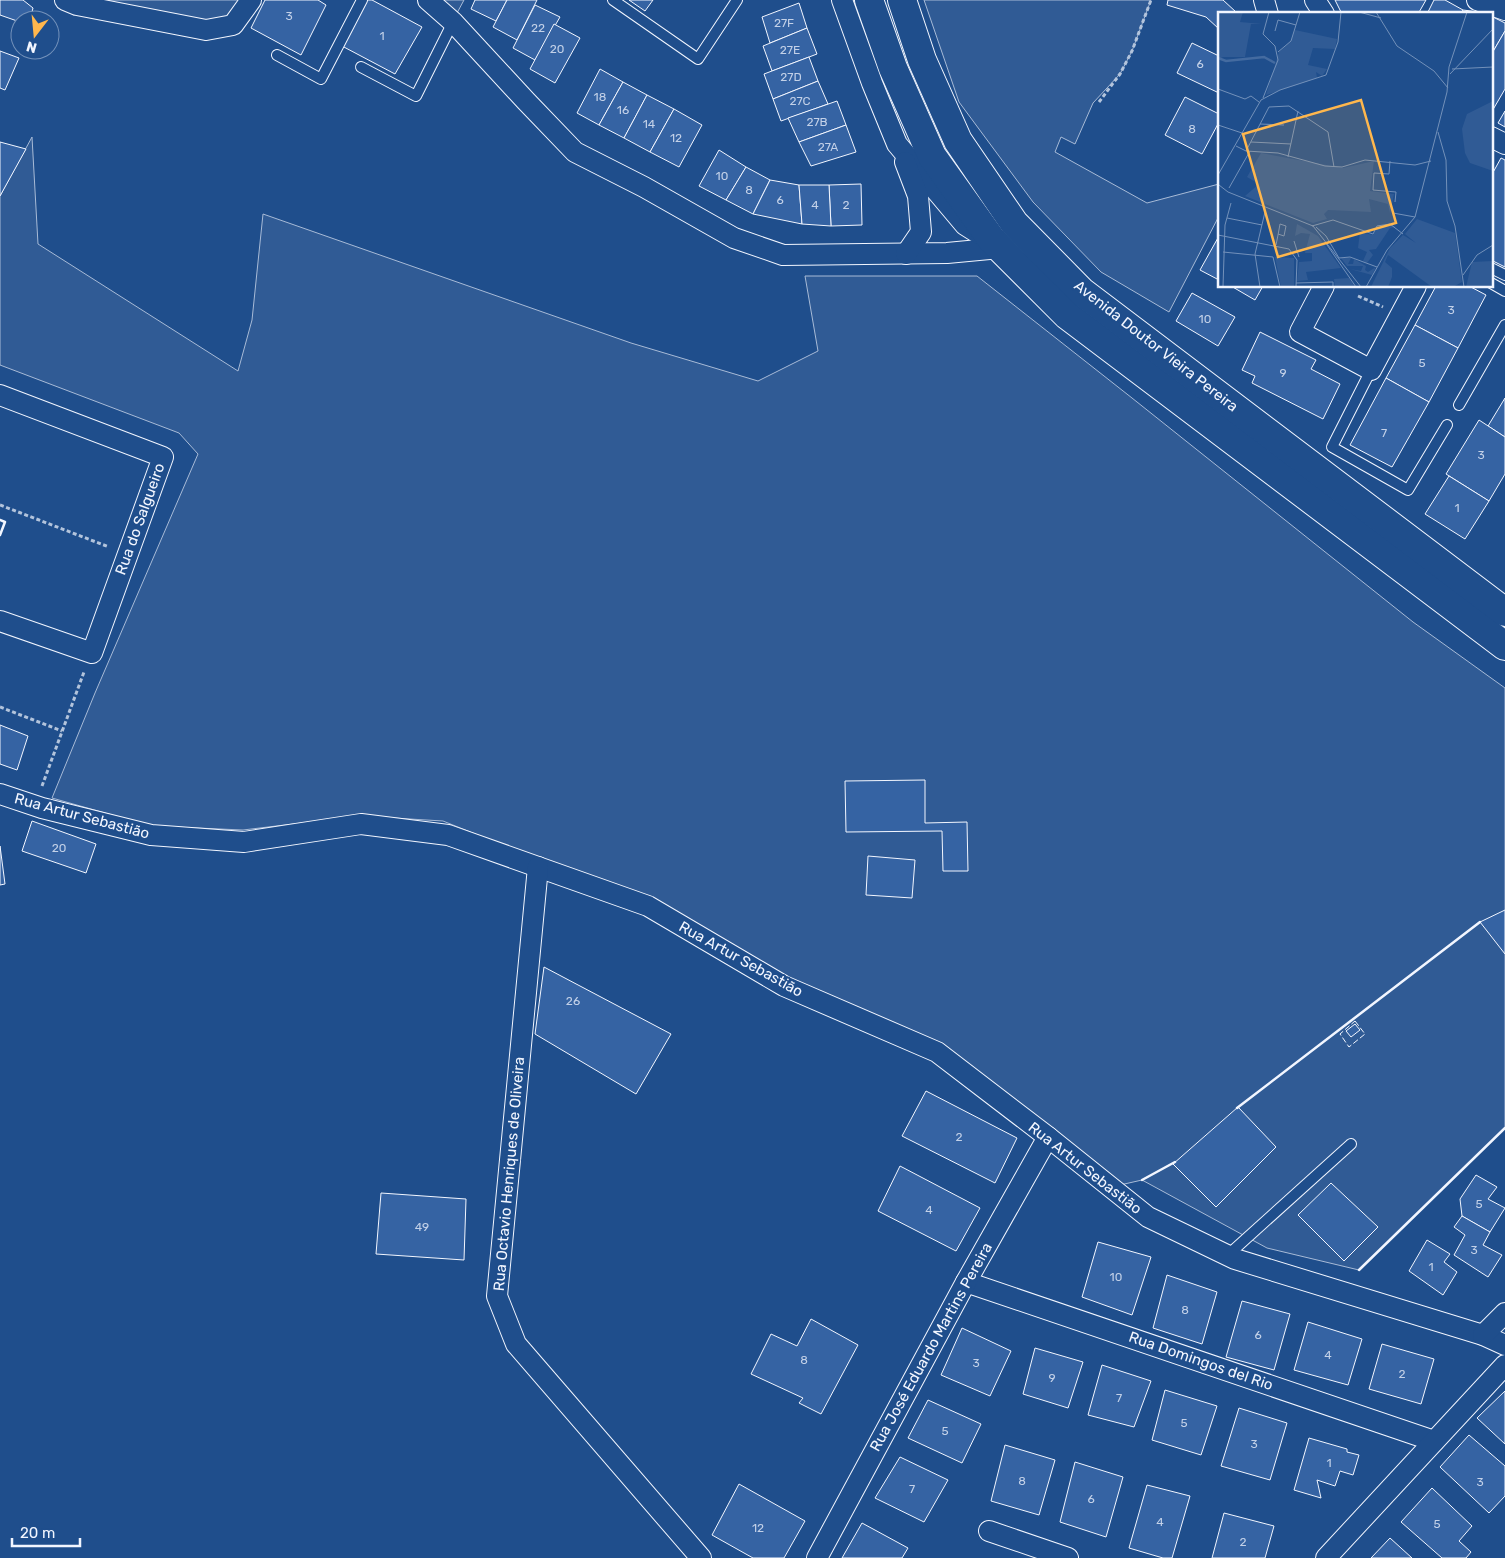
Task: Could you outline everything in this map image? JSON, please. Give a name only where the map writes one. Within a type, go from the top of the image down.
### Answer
[{"type":"main road","name":"Avenida Doutor Vieira Pereira","points":[[869,0],[893,68],[932,156],[992,240],[1067,315],[1505,646]]},
{"type":"main road","name":"Avenida Doutor Vieira Pereira","points":[[902,0],[922,60],[958,141],[1014,224],[1082,292],[1505,612]]},
{"type":"street","points":[[66,0],[77,5],[206,30],[233,25],[251,0]]},
{"type":"street","points":[[428,0],[453,22],[576,152],[644,187],[734,238],[783,255],[947,253],[1000,248]]},
{"type":"street","name":"Avenida Doutor Vieira Pereira","points":[[842,0],[872,83],[897,144],[965,225],[1000,248]]},
{"type":"street","points":[[1316,0],[1323,12]]},
{"type":"street","points":[[1478,0],[1505,10]]},
{"type":"street","points":[[897,144],[918,196],[921,232],[906,254]]},
{"type":"street","points":[[1323,288],[1300,332],[1371,370],[1415,288]]},
{"type":"street","name":"Rua do Salgueiro","points":[[0,395],[163,457],[92,653]]},
{"type":"street","points":[[0,621],[92,653]]},
{"type":"street","name":"Rua Artur Sebastião","points":[[0,794],[34,805],[151,835],[244,842],[361,824],[448,835],[648,906],[784,986],[937,1052],[1048,1137],[1148,1218],[1235,1259],[1483,1335],[1505,1345]]},
{"type":"street","name":"Rua Octavio Henriques de Oliveira","points":[[538,867],[497,1296],[516,1344],[702,1558]]},
{"type":"street","name":"Rua José Eduardo Martins Pereira","points":[[817,1558],[966,1282],[1048,1137]]},
{"type":"street","name":"Rua Domingos del Rio","points":[[966,1282],[1434,1441]]},
{"type":"street","points":[[1483,1335],[1505,1313]]},
{"type":"street","points":[[1326,1558],[1505,1365]]},
{"type":"street","points":[[989,1531],[1068,1558]]},
{"type":"lane","points":[[277,55],[321,79],[362,0]]},
{"type":"lane","points":[[613,0],[698,59],[737,0]]},
{"type":"lane","points":[[361,67],[416,96],[453,22]]},
{"type":"lane","points":[[1492,268],[1505,275]]},
{"type":"lane","points":[[1492,284],[1505,291]]},
{"type":"lane","points":[[1459,405],[1505,325]]},
{"type":"lane","points":[[1371,370],[1332,447],[1408,490],[1447,425]]},
{"type":"lane","points":[[1228,1255],[1351,1144]]},
{"type":"path","points":[[1099,102],[1132,51],[1151,0]]},
{"type":"path","points":[[0,505],[112,548]]},
{"type":"path","points":[[34,805],[92,653]]},
{"type":"path","points":[[0,706],[62,731]]},
{"type":"shaded area","points":[[76,0],[240,0],[226,20],[204,23]]},
{"type":"shaded area","points":[[440,0],[464,0],[457,13]]},
{"type":"shaded area","points":[[924,0],[1151,0],[1132,51],[1120,74],[1093,103],[1075,144],[1061,137],[1055,152],[1147,203],[1218,184],[1218,218],[1169,312],[1101,272],[1033,202],[959,102]]},
{"type":"shaded area","points":[[32,137],[38,244],[238,371],[252,320],[263,214],[631,343],[758,381],[818,351],[805,276],[977,276],[1413,622],[1505,688],[1505,1128],[1359,1270],[1267,1248],[1142,1180],[1120,1185],[939,1044],[790,978],[515,850],[443,821],[360,816],[243,830],[151,826],[52,798],[198,454],[179,433],[0,365],[0,196]]},
{"type":"building","points":[[0,0],[23,0],[33,8],[32,10],[10,10],[10,18],[0,15]]},
{"type":"building","points":[[265,0],[318,0],[326,5],[301,55],[251,28]]},
{"type":"building","points":[[366,0],[372,0],[422,27],[395,74],[342,46]]},
{"type":"building","points":[[475,0],[507,0],[496,21],[471,9]]},
{"type":"building","points":[[507,0],[537,0],[517,40],[493,27]]},
{"type":"building","points":[[629,0],[653,0],[645,11]]},
{"type":"building","points":[[1168,0],[1223,0],[1236,12],[1218,12],[1218,28],[1206,17],[1167,5]]},
{"type":"building","points":[[1335,0],[1426,0],[1419,12],[1341,12]]},
{"type":"building","points":[[1434,0],[1445,0],[1463,10],[1462,12],[1428,12]]},
{"type":"building","points":[[799,3],[807,28],[770,43],[762,17]]},
{"type":"building","points":[[535,5],[560,17],[535,60],[513,48]]},
{"type":"building","points":[[1463,10],[1479,12],[1462,12]]},
{"type":"building","points":[[1492,16],[1505,23],[1505,31],[1492,53]]},
{"type":"building","points":[[554,24],[580,38],[555,83],[530,69]]},
{"type":"building","points":[[807,28],[817,54],[772,71],[763,46]]},
{"type":"building","points":[[1505,31],[1505,89],[1492,111],[1492,53]]},
{"type":"building","points":[[1192,43],[1218,56],[1218,93],[1177,73]]},
{"type":"building","points":[[0,51],[10,55],[10,60],[18,60],[5,90],[0,88]]},
{"type":"building","points":[[809,57],[818,81],[773,99],[764,74]]},
{"type":"building","points":[[600,69],[623,82],[599,125],[577,113]]},
{"type":"building","points":[[818,81],[828,104],[781,121],[773,99]]},
{"type":"building","points":[[623,82],[647,95],[624,138],[599,125]]},
{"type":"building","points":[[647,95],[674,109],[650,152],[624,138]]},
{"type":"building","points":[[1185,97],[1218,114],[1218,124],[1202,154],[1165,135]]},
{"type":"building","points":[[837,101],[846,125],[799,142],[788,118]]},
{"type":"building","points":[[674,109],[702,125],[679,167],[650,152]]},
{"type":"building","points":[[1505,111],[1505,127],[1498,123]]},
{"type":"building","points":[[846,125],[856,152],[811,166],[799,142]]},
{"type":"building","points":[[0,142],[26,149],[0,196]]},
{"type":"building","points":[[719,150],[746,167],[726,200],[699,186]]},
{"type":"building","points":[[1501,158],[1505,160],[1505,267],[1492,260],[1492,174]]},
{"type":"building","points":[[746,167],[770,180],[753,214],[726,200]]},
{"type":"building","points":[[770,180],[799,185],[802,224],[753,214]]},
{"type":"building","points":[[861,184],[862,225],[831,226],[829,185]]},
{"type":"building","points":[[799,185],[829,185],[831,226],[802,224]]},
{"type":"building","points":[[1218,238],[1218,279],[1200,270]]},
{"type":"building","points":[[1234,288],[1262,288],[1255,300]]},
{"type":"building","points":[[1435,288],[1473,288],[1486,295],[1458,348],[1415,325]]},
{"type":"building","points":[[1192,293],[1235,317],[1218,346],[1176,321]]},
{"type":"building","points":[[1415,325],[1458,348],[1429,402],[1386,378]]},
{"type":"building","points":[[1260,332],[1316,360],[1311,369],[1340,384],[1323,419],[1252,383],[1255,376],[1242,370]]},
{"type":"building","points":[[1386,378],[1429,402],[1392,467],[1350,445]]},
{"type":"building","points":[[1505,398],[1505,437],[1488,426]]},
{"type":"building","points":[[1479,420],[1505,437],[1505,474],[1489,501],[1446,474]]},
{"type":"building","points":[[1449,476],[1489,501],[1465,539],[1425,514]]},
{"type":"building","points":[[0,725],[28,736],[17,770],[0,764]]},
{"type":"building","points":[[925,780],[925,823],[967,822],[968,871],[943,871],[942,831],[846,832],[845,781]]},
{"type":"building","points":[[32,821],[96,844],[86,873],[22,851]]},
{"type":"building","points":[[0,846],[5,884],[0,885]]},
{"type":"building","points":[[868,856],[915,860],[912,898],[866,895]]},
{"type":"building","points":[[1505,910],[1505,954],[1480,922]]},
{"type":"building","points":[[544,967],[671,1034],[636,1094],[535,1034]]},
{"type":"building","points":[[1355,1024],[1360,1030],[1351,1037],[1346,1031]]},
{"type":"building","points":[[926,1091],[1017,1138],[995,1183],[902,1136]]},
{"type":"building","points":[[1238,1107],[1276,1147],[1216,1207],[1173,1164]]},
{"type":"building","points":[[900,1166],[980,1208],[956,1251],[878,1211]]},
{"type":"building","points":[[1476,1175],[1497,1187],[1488,1199],[1505,1208],[1490,1232],[1462,1216],[1460,1199]]},
{"type":"building","points":[[1331,1183],[1378,1227],[1344,1261],[1298,1215]]},
{"type":"building","points":[[381,1193],[466,1199],[464,1260],[376,1254]]},
{"type":"building","points":[[1462,1216],[1490,1232],[1483,1245],[1502,1255],[1488,1277],[1454,1255],[1465,1235],[1454,1227]]},
{"type":"building","points":[[1427,1240],[1450,1254],[1444,1262],[1457,1272],[1443,1295],[1409,1271]]},
{"type":"building","points":[[1098,1242],[1151,1257],[1132,1315],[1082,1297]]},
{"type":"building","points":[[1167,1275],[1217,1292],[1202,1344],[1153,1328]]},
{"type":"building","points":[[1242,1301],[1290,1314],[1274,1370],[1226,1357]]},
{"type":"building","points":[[811,1319],[858,1345],[821,1414],[799,1403],[803,1398],[751,1374],[771,1334],[797,1346]]},
{"type":"building","points":[[1308,1322],[1362,1339],[1348,1385],[1294,1370]]},
{"type":"building","points":[[962,1328],[1011,1351],[990,1396],[941,1375]]},
{"type":"building","points":[[1382,1344],[1434,1359],[1421,1404],[1369,1389]]},
{"type":"building","points":[[1035,1348],[1083,1362],[1068,1408],[1023,1394]]},
{"type":"building","points":[[1102,1365],[1151,1381],[1134,1427],[1088,1415]]},
{"type":"building","points":[[1165,1390],[1217,1406],[1201,1455],[1152,1440]]},
{"type":"building","points":[[1505,1391],[1505,1444],[1477,1418]]},
{"type":"building","points":[[928,1400],[981,1424],[962,1463],[908,1438]]},
{"type":"building","points":[[1239,1408],[1287,1423],[1270,1480],[1221,1466]]},
{"type":"building","points":[[1469,1435],[1505,1466],[1505,1496],[1489,1513],[1440,1467]]},
{"type":"building","points":[[1309,1438],[1347,1449],[1347,1452],[1359,1455],[1353,1475],[1340,1471],[1335,1486],[1317,1480],[1321,1498],[1294,1490]]},
{"type":"building","points":[[1005,1445],[1055,1460],[1039,1515],[991,1501]]},
{"type":"building","points":[[900,1457],[948,1480],[924,1522],[875,1498]]},
{"type":"building","points":[[1075,1462],[1123,1477],[1106,1537],[1060,1522]]},
{"type":"building","points":[[739,1484],[805,1521],[784,1558],[753,1558],[712,1535]]},
{"type":"building","points":[[1147,1485],[1190,1496],[1172,1558],[1163,1558],[1129,1548]]},
{"type":"building","points":[[1432,1488],[1472,1526],[1459,1541],[1471,1552],[1466,1558],[1442,1558],[1401,1522]]},
{"type":"building","points":[[1224,1513],[1274,1526],[1265,1558],[1212,1558]]},
{"type":"building","points":[[862,1523],[908,1548],[902,1558],[842,1558]]},
{"type":"building","points":[[1390,1538],[1412,1558],[1371,1558]]},
{"type":"fence","points":[[1355,1021],[1365,1034],[1349,1047],[1340,1034],[1355,1021]]},
{"type":"wall","points":[[0,520],[5,522],[0,535]]},
{"type":"wall","points":[[1237,1108],[1480,922]]},
{"type":"wall","points":[[1359,1270],[1505,1128]]},
{"type":"wall","points":[[1142,1180],[1175,1162]]}]
